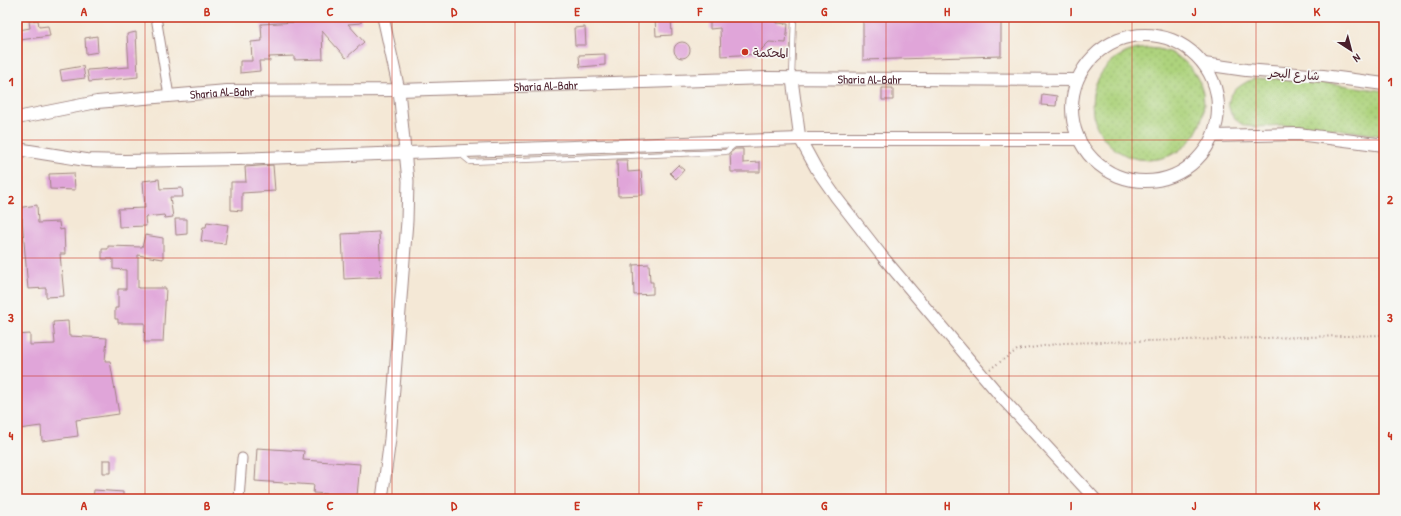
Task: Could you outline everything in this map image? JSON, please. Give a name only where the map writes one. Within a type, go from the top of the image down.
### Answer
[{"type":"main road","points":[[1147,35],[1169,39],[1188,49],[1204,64],[1215,87],[1218,111],[1213,136],[1200,156],[1181,171],[1158,180],[1137,180],[1111,173],[1092,159],[1079,139],[1073,120],[1072,100],[1077,80],[1089,61],[1105,47],[1125,38],[1147,35]]},
{"type":"main road","name":"شارع البحر","points":[[1204,64],[1246,70],[1323,76],[1384,84]]},
{"type":"main road","name":"Sharia Al-Bahr","points":[[17,118],[97,102],[227,91],[399,90],[759,78],[1077,80]]},
{"type":"main road","points":[[1213,136],[1298,134],[1384,145]]},
{"type":"main road","points":[[17,149],[86,160],[126,161],[238,159],[800,139],[1079,139]]},
{"type":"street","points":[[156,17],[169,96]]},
{"type":"street","points":[[382,499],[390,439],[407,221],[408,181],[399,90],[383,17]]},
{"type":"street","points":[[792,79],[800,139],[817,170],[877,250],[982,374],[1096,499]]},
{"type":"street","points":[[239,499],[242,458]]},
{"type":"lane","points":[[792,79],[794,17]]},
{"type":"path","points":[[982,374],[1017,350],[1063,343],[1384,335]]},
{"type":"green space","points":[[1148,48],[1169,52],[1188,64],[1200,83],[1204,104],[1200,125],[1188,144],[1169,156],[1148,160],[1127,156],[1108,144],[1096,125],[1092,104],[1096,83],[1108,64],[1127,52]]},
{"type":"green space","points":[[1255,78],[1308,80],[1384,91],[1384,136],[1309,126],[1284,125],[1253,127],[1242,124],[1231,113],[1229,101],[1234,91],[1244,83]]},
{"type":"building","points":[[315,17],[361,17],[361,23],[348,24],[364,42],[346,58],[322,31],[323,59],[294,60],[294,56],[269,57],[270,61],[259,61],[260,71],[240,73],[240,61],[252,61],[251,42],[262,41],[261,24],[315,21]]},
{"type":"building","points":[[655,17],[671,17],[672,35],[656,36]]},
{"type":"building","points":[[777,17],[777,23],[788,24],[786,43],[769,42],[757,54],[721,56],[720,28],[710,29],[710,19]]},
{"type":"building","points":[[863,17],[1001,17],[1001,56],[863,60]]},
{"type":"building","points":[[38,20],[39,27],[48,26],[50,36],[20,40],[19,30],[30,28],[29,21]]},
{"type":"building","points":[[585,27],[586,45],[575,45],[574,28]]},
{"type":"building","points":[[136,32],[138,77],[89,82],[87,70],[129,67],[127,34]]},
{"type":"building","points":[[97,36],[98,52],[86,54],[85,38]]},
{"type":"building","points":[[679,42],[685,42],[690,47],[688,56],[685,58],[679,58],[674,53],[674,47]]},
{"type":"building","points":[[605,54],[605,65],[580,67],[579,55]]},
{"type":"building","points":[[83,66],[85,78],[62,81],[60,70]]},
{"type":"building","points":[[882,88],[893,88],[893,100],[882,100]]},
{"type":"building","points":[[1042,94],[1057,96],[1056,106],[1041,105]]},
{"type":"building","points":[[735,149],[743,149],[743,163],[760,162],[760,172],[731,172],[730,153]]},
{"type":"building","points":[[617,160],[627,160],[628,172],[641,171],[643,195],[618,196]]},
{"type":"building","points":[[273,165],[275,191],[242,193],[242,211],[231,210],[231,182],[246,182],[245,167]]},
{"type":"building","points":[[678,165],[684,170],[676,179],[670,173]]},
{"type":"building","points":[[74,173],[75,190],[50,189],[49,174]]},
{"type":"building","points":[[159,179],[160,189],[182,188],[183,197],[170,197],[173,217],[165,218],[164,215],[145,217],[146,226],[119,227],[118,209],[145,208],[143,181]]},
{"type":"building","points":[[37,205],[38,223],[59,222],[60,230],[64,229],[65,254],[60,254],[64,296],[46,297],[46,288],[28,289],[22,218],[17,218],[17,208]]},
{"type":"building","points":[[175,219],[187,219],[187,234],[176,235]]},
{"type":"building","points":[[207,222],[228,225],[225,244],[201,241],[203,227],[206,227]]},
{"type":"building","points":[[379,232],[381,277],[344,279],[342,234]]},
{"type":"building","points":[[145,235],[163,238],[163,259],[138,255],[138,288],[166,288],[163,342],[144,342],[145,323],[118,323],[118,319],[115,319],[115,308],[118,308],[118,289],[126,289],[126,270],[113,269],[113,259],[102,259],[102,249],[108,249],[108,246],[142,247]]},
{"type":"building","points":[[649,264],[650,282],[653,282],[653,294],[634,295],[633,265]]},
{"type":"building","points":[[68,321],[69,336],[107,338],[105,361],[110,361],[119,414],[76,420],[78,436],[42,441],[41,426],[19,429],[17,335],[30,334],[30,345],[55,344],[53,322]]},
{"type":"building","points":[[257,448],[304,451],[303,460],[360,464],[357,496],[313,493],[314,485],[255,481]]},
{"type":"building","points":[[103,460],[111,460],[111,473],[103,473]]},
{"type":"building","points":[[94,490],[123,492],[123,499],[93,499]]},
{"type":"place","name":"المحكمة","points":[[745,52]]}]
